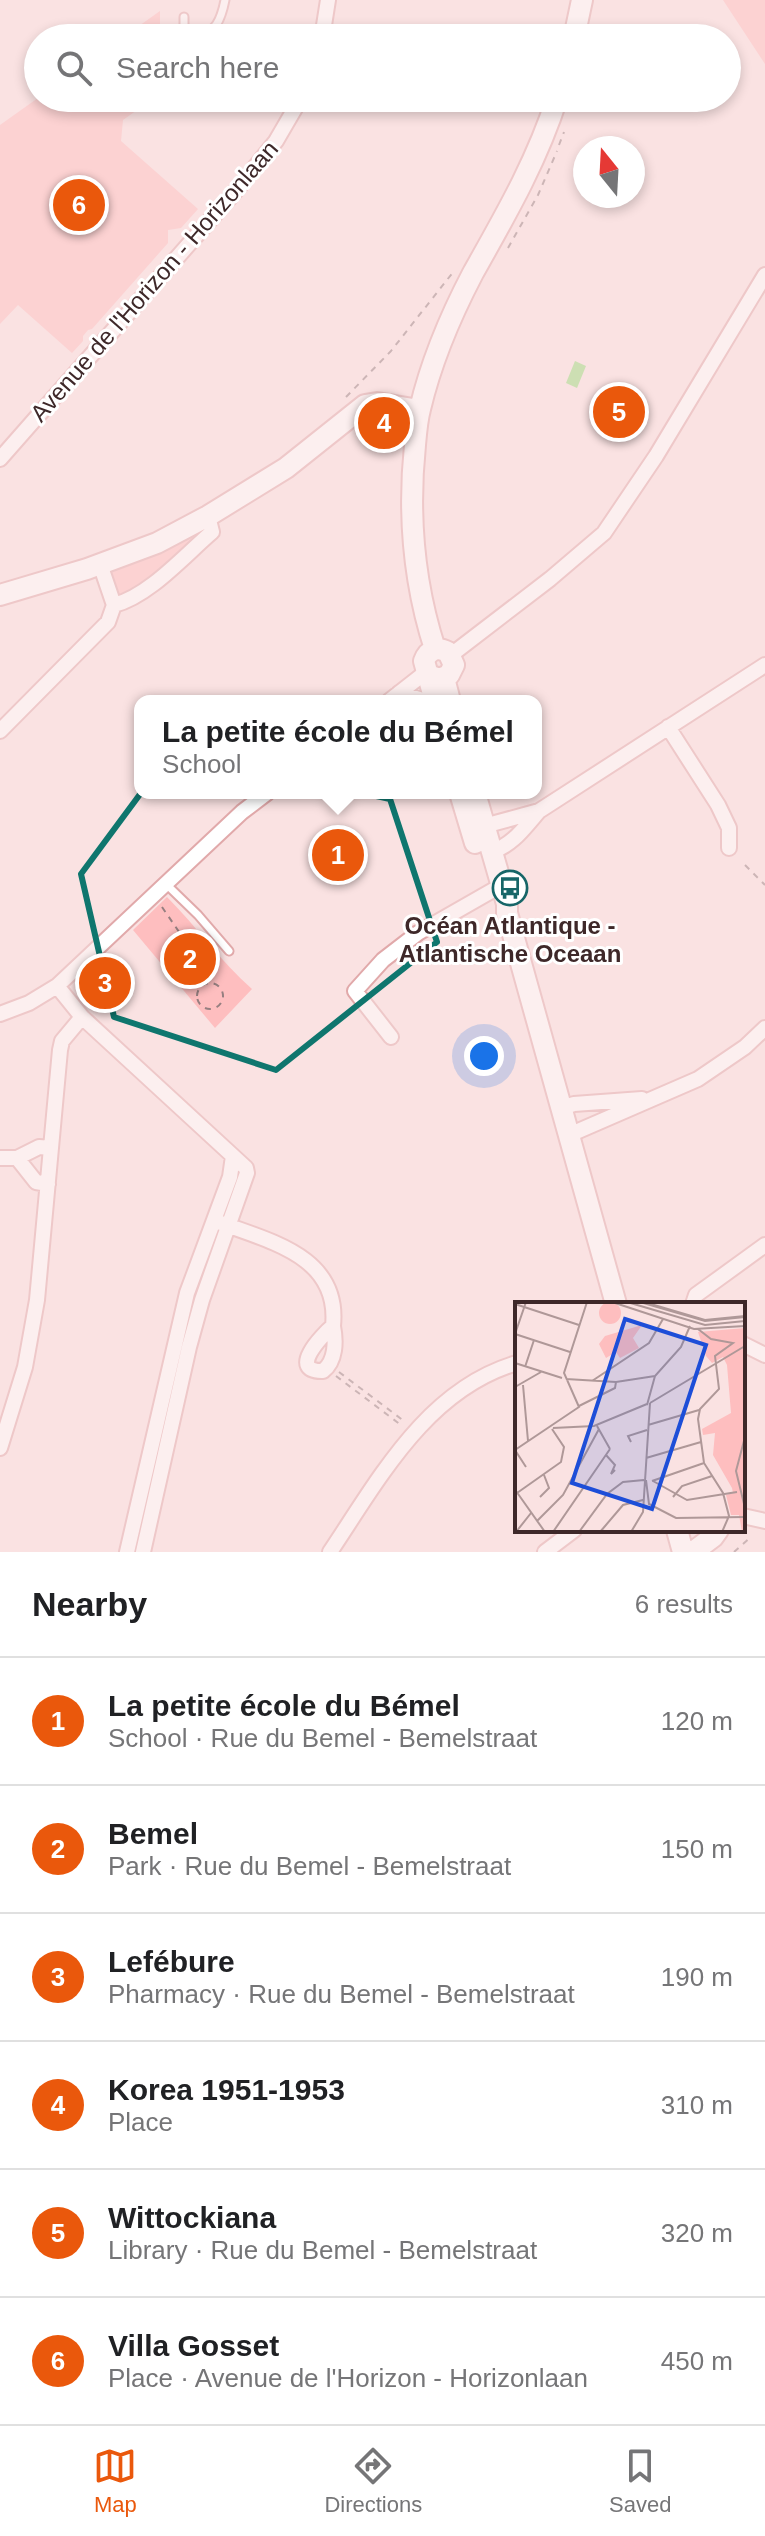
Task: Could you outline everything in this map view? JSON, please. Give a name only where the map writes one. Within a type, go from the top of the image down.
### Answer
[{"type":"street","points":[[324,24],[328,0]]},
{"type":"street","points":[[577,24],[582,0]]},
{"type":"street","name":"Avenue de l'Horizon - Horizonlaan","points":[[0,459],[240,186],[276,141],[293,112]]},
{"type":"street","points":[[398,695],[433,675],[452,671],[454,665],[443,652],[421,593],[411,504],[419,410],[445,332],[472,275],[520,191],[552,112]]},
{"type":"street","points":[[443,652],[550,579],[604,533],[656,456],[765,275]]},
{"type":"street","points":[[0,595],[157,543],[208,516],[286,468],[348,407],[377,403],[419,410]]},
{"type":"street","points":[[114,605],[144,592],[212,532],[208,516]]},
{"type":"street","points":[[0,731],[108,622],[114,605],[100,564]]},
{"type":"street","points":[[483,840],[539,811],[765,665]]},
{"type":"street","points":[[433,675],[435,695]]},
{"type":"street","points":[[433,675],[446,695]]},
{"type":"street","points":[[668,727],[718,805],[729,828],[729,848]]},
{"type":"street","points":[[0,1014],[29,1003],[57,986],[259,799]]},
{"type":"street","points":[[463,799],[483,840],[507,904],[507,913]]},
{"type":"street","points":[[476,799],[495,889],[507,913],[615,1302]]},
{"type":"street","points":[[483,840],[504,848],[539,811]]},
{"type":"street","points":[[391,1037],[355,991],[383,960],[418,933],[495,889]]},
{"type":"street","points":[[57,986],[82,1017],[246,1168],[247,1173],[169,1398],[127,1552]]},
{"type":"street","points":[[0,1448],[25,1367],[37,1300],[60,1050],[62,1041],[82,1017]]},
{"type":"street","points":[[569,1135],[698,1079],[745,1047],[765,1028]]},
{"type":"street","points":[[561,1108],[574,1104],[650,1098]]},
{"type":"street","points":[[0,1158],[17,1158],[39,1147],[51,1148]]},
{"type":"street","points":[[143,1552],[187,1293],[230,1177],[233,1156]]},
{"type":"street","points":[[17,1158],[36,1182],[48,1184]]},
{"type":"street","points":[[213,1220],[289,1248],[308,1261],[330,1293],[333,1326]]},
{"type":"street","points":[[694,1302],[696,1295],[765,1245]]},
{"type":"street","points":[[745,1345],[765,1355]]},
{"type":"street","points":[[330,1552],[407,1443],[440,1405],[470,1384],[515,1364]]},
{"type":"street","points":[[745,1516],[765,1521]]},
{"type":"street","points":[[545,1552],[571,1532]]},
{"type":"street","points":[[678,1532],[683,1552]]},
{"type":"street","points":[[693,1552],[717,1532]]},
{"type":"lane","points":[[218,24],[225,0]]},
{"type":"lane","points":[[184,17],[184,24]]},
{"type":"lane","points":[[166,884],[229,951]]},
{"type":"path","points":[[504,256],[538,195],[568,122]]},
{"type":"path","points":[[415,448],[378,444],[348,407],[455,269]]},
{"type":"path","points":[[745,865],[765,885]]},
{"type":"path","points":[[158,903],[188,945],[187,966],[201,985]]},
{"type":"path","points":[[216,983],[223,992],[223,1001],[214,1009],[204,1008],[198,1003],[197,990],[201,985],[216,983]]},
{"type":"path","points":[[333,1374],[404,1424],[336,1370]]},
{"type":"path","points":[[734,1552],[751,1537]]},
{"type":"highlighted area","points":[[172,751],[390,799],[437,942],[276,1070],[114,1017],[81,874]]},
{"type":"shaded area","points":[[723,0],[765,0],[765,64],[741,24]]},
{"type":"shaded area","points":[[160,11],[160,24],[142,24]]},
{"type":"shaded area","points":[[24,108],[24,112],[134,112],[123,120],[121,141],[198,209],[181,228],[168,230],[168,243],[88,330],[72,353],[18,305],[0,324],[0,125]]},
{"type":"shaded area","points":[[575,361],[586,366],[577,388],[566,383]]},
{"type":"shaded area","points":[[369,414],[394,416],[401,424],[407,444],[378,441],[360,417]]},
{"type":"shaded area","points":[[205,525],[206,529],[129,598],[117,599],[107,569]]},
{"type":"shaded area","points":[[167,897],[252,989],[215,1028],[133,930]]},
{"type":"place","name":"Villa Gosset","points":[[79,205]]},
{"type":"place","name":"Wittockiana","points":[[619,412]]},
{"type":"place","name":"Korea 1951-1953","points":[[384,423]]},
{"type":"place","name":"La petite école du Bémel","points":[[338,855]]},
{"type":"place","name":"Océan Atlantique - Atlantische Oceaan","points":[[510,888]]},
{"type":"place","name":"Bemel","points":[[190,959]]},
{"type":"place","name":"Lefébure","points":[[105,983]]}]
